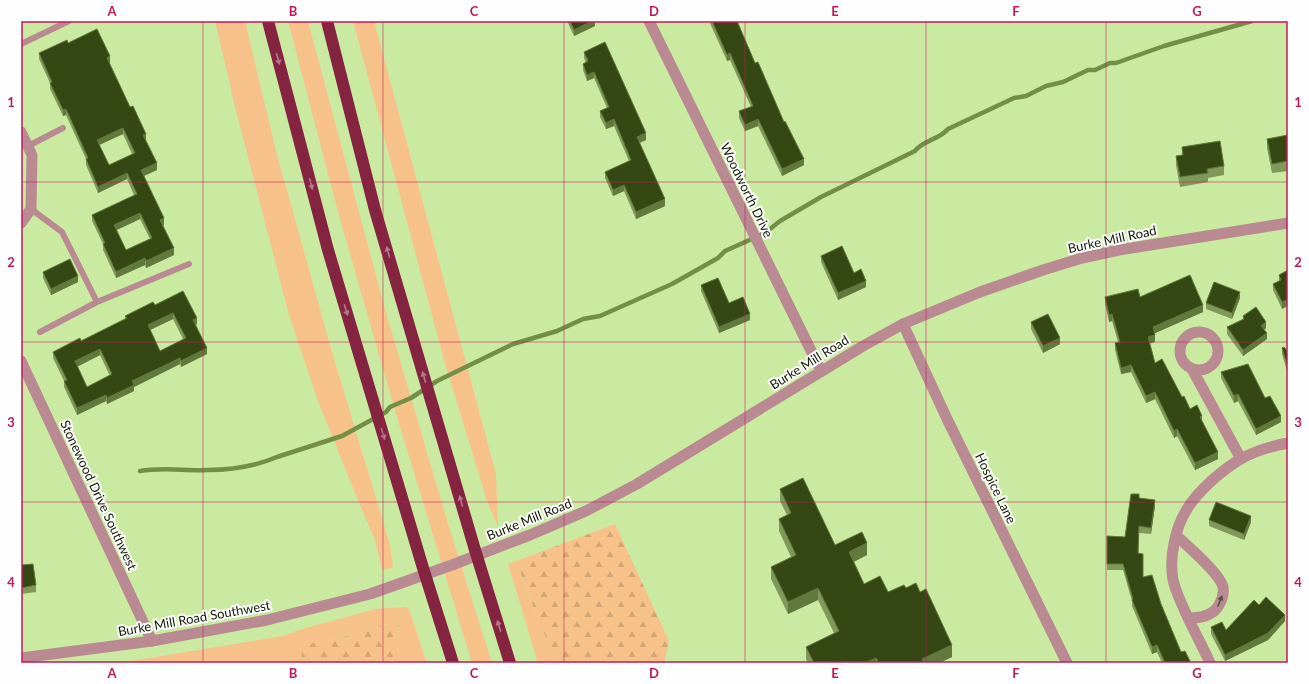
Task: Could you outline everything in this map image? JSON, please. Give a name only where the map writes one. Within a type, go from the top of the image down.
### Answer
[{"type":"highway","points":[[268,21],[328,250],[452,663]]},
{"type":"highway","points":[[327,21],[375,210],[475,550],[510,663]]},
{"type":"street","name":"Woodworth Drive","points":[[649,21],[821,371]]},
{"type":"street","points":[[21,132],[32,155],[31,210],[21,223]]},
{"type":"street","name":"Burke Mill Road","points":[[370,594],[452,565],[530,535],[586,511],[637,484],[863,346],[903,324],[980,292],[1082,258],[1119,250],[1288,222]]},
{"type":"street","name":"Hospice Lane","points":[[903,324],[948,421],[1067,663]]},
{"type":"street","name":"Stonewood Drive Southwest","points":[[21,361],[152,641]]},
{"type":"street","points":[[1192,369],[1241,459]]},
{"type":"street","points":[[1210,663],[1180,600],[1173,579],[1172,558],[1180,523],[1187,509],[1200,493],[1225,470],[1241,459],[1271,447],[1288,443]]},
{"type":"street","points":[[1176,536],[1216,574],[1223,586],[1222,598],[1218,607],[1208,615],[1200,618],[1189,618]]},
{"type":"street","name":"Burke Mill Road Southwest","points":[[21,658],[152,641],[268,620],[370,594]]},
{"type":"lane","points":[[21,44],[69,21]]},
{"type":"lane","points":[[28,146],[63,128]]},
{"type":"lane","points":[[31,210],[62,232],[97,302]]},
{"type":"lane","points":[[40,332],[97,302],[189,264]]},
{"type":"green space","points":[[215,21],[245,21],[276,151],[332,352],[390,545],[393,567],[382,570],[375,540],[319,404],[289,315],[236,111]]},
{"type":"green space","points":[[288,21],[308,21],[385,309],[449,527],[492,663],[472,663],[393,404],[338,212]]},
{"type":"green space","points":[[353,21],[374,21],[496,474],[498,527],[487,501],[444,360]]},
{"type":"green space","points":[[615,524],[669,641],[664,663],[561,663],[541,628],[516,561]]},
{"type":"green space","points":[[516,561],[541,628],[561,663],[538,663],[508,564]]},
{"type":"green space","points":[[406,607],[409,609],[427,663],[397,663],[399,620],[353,636],[323,638],[302,648],[301,663],[119,663],[283,636],[299,630],[375,609]]},
{"type":"green space","points":[[399,620],[397,663],[301,663],[302,648],[323,638],[353,636]]},
{"type":"building","points":[[570,21],[592,21],[574,30]]},
{"type":"building","points":[[712,21],[737,21],[755,63],[758,62],[784,122],[785,121],[804,159],[782,169],[758,119],[745,125],[739,111],[753,106],[730,53],[727,55]]},
{"type":"building","points":[[97,29],[110,56],[107,58],[130,107],[133,106],[146,134],[143,135],[157,163],[141,170],[164,218],[160,220],[174,248],[146,261],[145,258],[116,272],[92,215],[137,194],[127,173],[98,187],[86,159],[88,158],[66,109],[63,110],[50,83],[52,82],[39,53],[67,40],[68,43]],"holes":[[[123,128],[135,153],[109,165],[97,140]],[[140,213],[152,238],[126,250],[114,225]]]},
{"type":"building","points":[[605,42],[646,133],[637,137],[665,199],[636,212],[624,185],[613,190],[605,172],[631,160],[614,119],[606,123],[600,111],[609,107],[594,72],[587,75],[583,64],[588,61],[584,52]]},
{"type":"building","points":[[1288,135],[1288,161],[1272,164],[1267,139]]},
{"type":"building","points":[[1220,141],[1224,166],[1207,169],[1208,173],[1180,177],[1176,156],[1183,155],[1182,147]]},
{"type":"building","points":[[842,246],[854,273],[861,269],[866,281],[838,293],[821,256]]},
{"type":"building","points":[[70,259],[78,276],[51,289],[43,272]]},
{"type":"building","points":[[1288,270],[1288,300],[1282,302],[1273,284],[1281,280],[1279,275]]},
{"type":"building","points":[[1190,275],[1203,305],[1153,327],[1155,335],[1148,337],[1155,363],[1162,359],[1190,409],[1197,405],[1202,416],[1200,417],[1218,452],[1195,463],[1177,429],[1174,431],[1155,392],[1146,396],[1131,365],[1121,368],[1115,343],[1120,342],[1112,314],[1109,315],[1105,297],[1138,289],[1140,297]]},
{"type":"building","points":[[718,278],[729,303],[743,297],[750,314],[719,327],[701,285]]},
{"type":"building","points":[[1214,282],[1240,292],[1232,313],[1206,303]]},
{"type":"building","points":[[183,291],[197,318],[193,320],[207,348],[181,361],[180,358],[132,381],[134,385],[107,398],[106,395],[77,408],[64,381],[67,380],[53,352],[80,338],[81,341],[127,318],[125,316],[153,302],[155,305]],"holes":[[[173,313],[186,338],[160,351],[148,325]],[[100,349],[112,374],[87,387],[75,361]]]},
{"type":"building","points":[[1256,307],[1266,322],[1261,326],[1267,333],[1243,350],[1227,327],[1244,319],[1243,316]]},
{"type":"building","points":[[1048,314],[1060,338],[1043,346],[1031,322]]},
{"type":"building","points":[[1284,347],[1288,352],[1288,368],[1282,348]]},
{"type":"building","points":[[1248,364],[1265,398],[1270,396],[1281,416],[1256,429],[1238,394],[1234,396],[1221,372]]},
{"type":"building","points":[[803,478],[835,545],[862,532],[867,543],[849,552],[864,584],[880,576],[888,592],[904,585],[906,588],[916,583],[920,592],[926,589],[952,645],[922,659],[924,663],[879,663],[876,658],[865,663],[814,663],[806,647],[839,631],[818,588],[788,602],[771,567],[796,555],[779,519],[791,513],[780,489]]},
{"type":"building","points":[[1131,494],[1139,494],[1139,498],[1155,500],[1151,528],[1139,526],[1138,553],[1143,554],[1143,577],[1152,575],[1161,604],[1181,652],[1185,651],[1191,663],[1165,663],[1157,645],[1152,647],[1132,600],[1133,599],[1123,564],[1107,564],[1107,536],[1125,537]]},
{"type":"building","points":[[1216,502],[1251,516],[1244,534],[1209,520]]},
{"type":"building","points":[[33,564],[36,585],[21,588],[21,565]]},
{"type":"building","points":[[1266,597],[1285,615],[1268,633],[1225,655],[1211,627],[1222,622],[1226,630],[1254,600],[1259,605]]},
{"type":"waterway","points":[[140,471],[157,469],[216,470],[243,467],[260,463],[342,436],[386,412],[390,407],[411,398],[437,381],[513,344],[557,331],[583,319],[600,316],[672,284],[718,258],[725,251],[765,233],[780,221],[821,197],[915,151],[922,144],[940,136],[948,129],[1014,98],[1026,96],[1046,86],[1063,82],[1088,70],[1095,70],[1110,63],[1116,63],[1164,46],[1252,21]]}]
